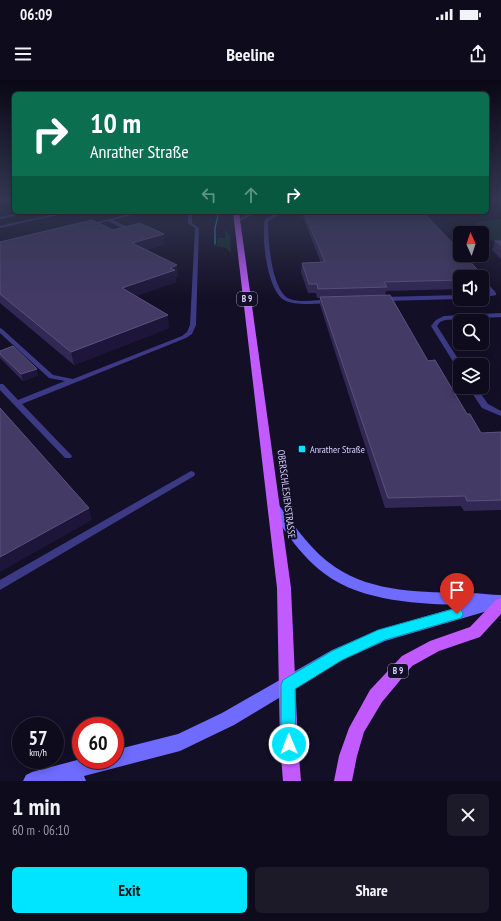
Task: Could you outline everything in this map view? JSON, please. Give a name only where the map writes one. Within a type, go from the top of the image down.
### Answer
[{"type":"main road","name":"OBERSCHLESIENSTRASSE","points":[[238,234],[285,596],[289,744],[292,781]]},
{"type":"main road","points":[[274,507],[312,556],[345,579],[367,588],[402,595],[501,601]]},
{"type":"main road","points":[[124,757],[180,742],[228,719],[337,655],[383,635],[501,601]]},
{"type":"main road","name":"B 9","points":[[343,781],[348,756],[357,728],[376,696],[407,661],[435,646],[475,632],[501,601]]},
{"type":"main road","points":[[39,779],[78,769]]},
{"type":"main road","points":[[39,779],[77,781]]},
{"type":"lane","points":[[17,403],[184,337],[190,333],[192,325],[197,234]]},
{"type":"lane","points":[[267,234],[273,281],[285,300],[297,302],[336,300]]},
{"type":"lane","points":[[489,288],[494,294],[489,295]]},
{"type":"lane","points":[[375,299],[453,297]]},
{"type":"lane","points":[[454,358],[434,326],[438,320],[444,318],[501,315]]},
{"type":"lane","points":[[0,330],[51,378],[63,381],[75,380]]},
{"type":"lane","points":[[0,386],[68,456]]},
{"type":"lane","points":[[477,394],[485,406],[501,414]]},
{"type":"lane","points":[[0,584],[191,474]]},
{"type":"green space","points":[[225,234],[228,234],[230,236],[231,253],[226,248],[215,246],[217,244],[217,238],[225,238]]},
{"type":"green space","points":[[489,234],[501,234],[501,248],[489,237]]},
{"type":"building","points":[[35,234],[163,234],[132,243],[177,265],[170,268],[175,270],[122,288],[168,315],[71,352],[0,294],[0,242]]},
{"type":"building","points":[[313,234],[444,234],[453,244],[453,262],[470,262],[478,270],[453,270],[453,280],[384,282],[387,287],[318,289],[317,284],[309,284],[302,263],[325,262]]},
{"type":"building","points":[[495,241],[501,241],[501,246]]},
{"type":"building","points":[[390,295],[428,361],[435,360],[453,390],[453,394],[455,394],[467,414],[470,414],[481,433],[501,432],[501,500],[467,501],[465,496],[388,498],[320,297]]},
{"type":"building","points":[[13,346],[37,369],[21,374],[0,354],[0,351]]},
{"type":"building","points":[[0,408],[89,508],[0,557]]},
{"type":"tram line","points":[[215,234],[215,244]]},
{"type":"place","name":"Anrather Straße","points":[[302,449]]},
{"type":"route","points":[[289,744],[288,685],[337,655],[383,635],[457,614]]}]
